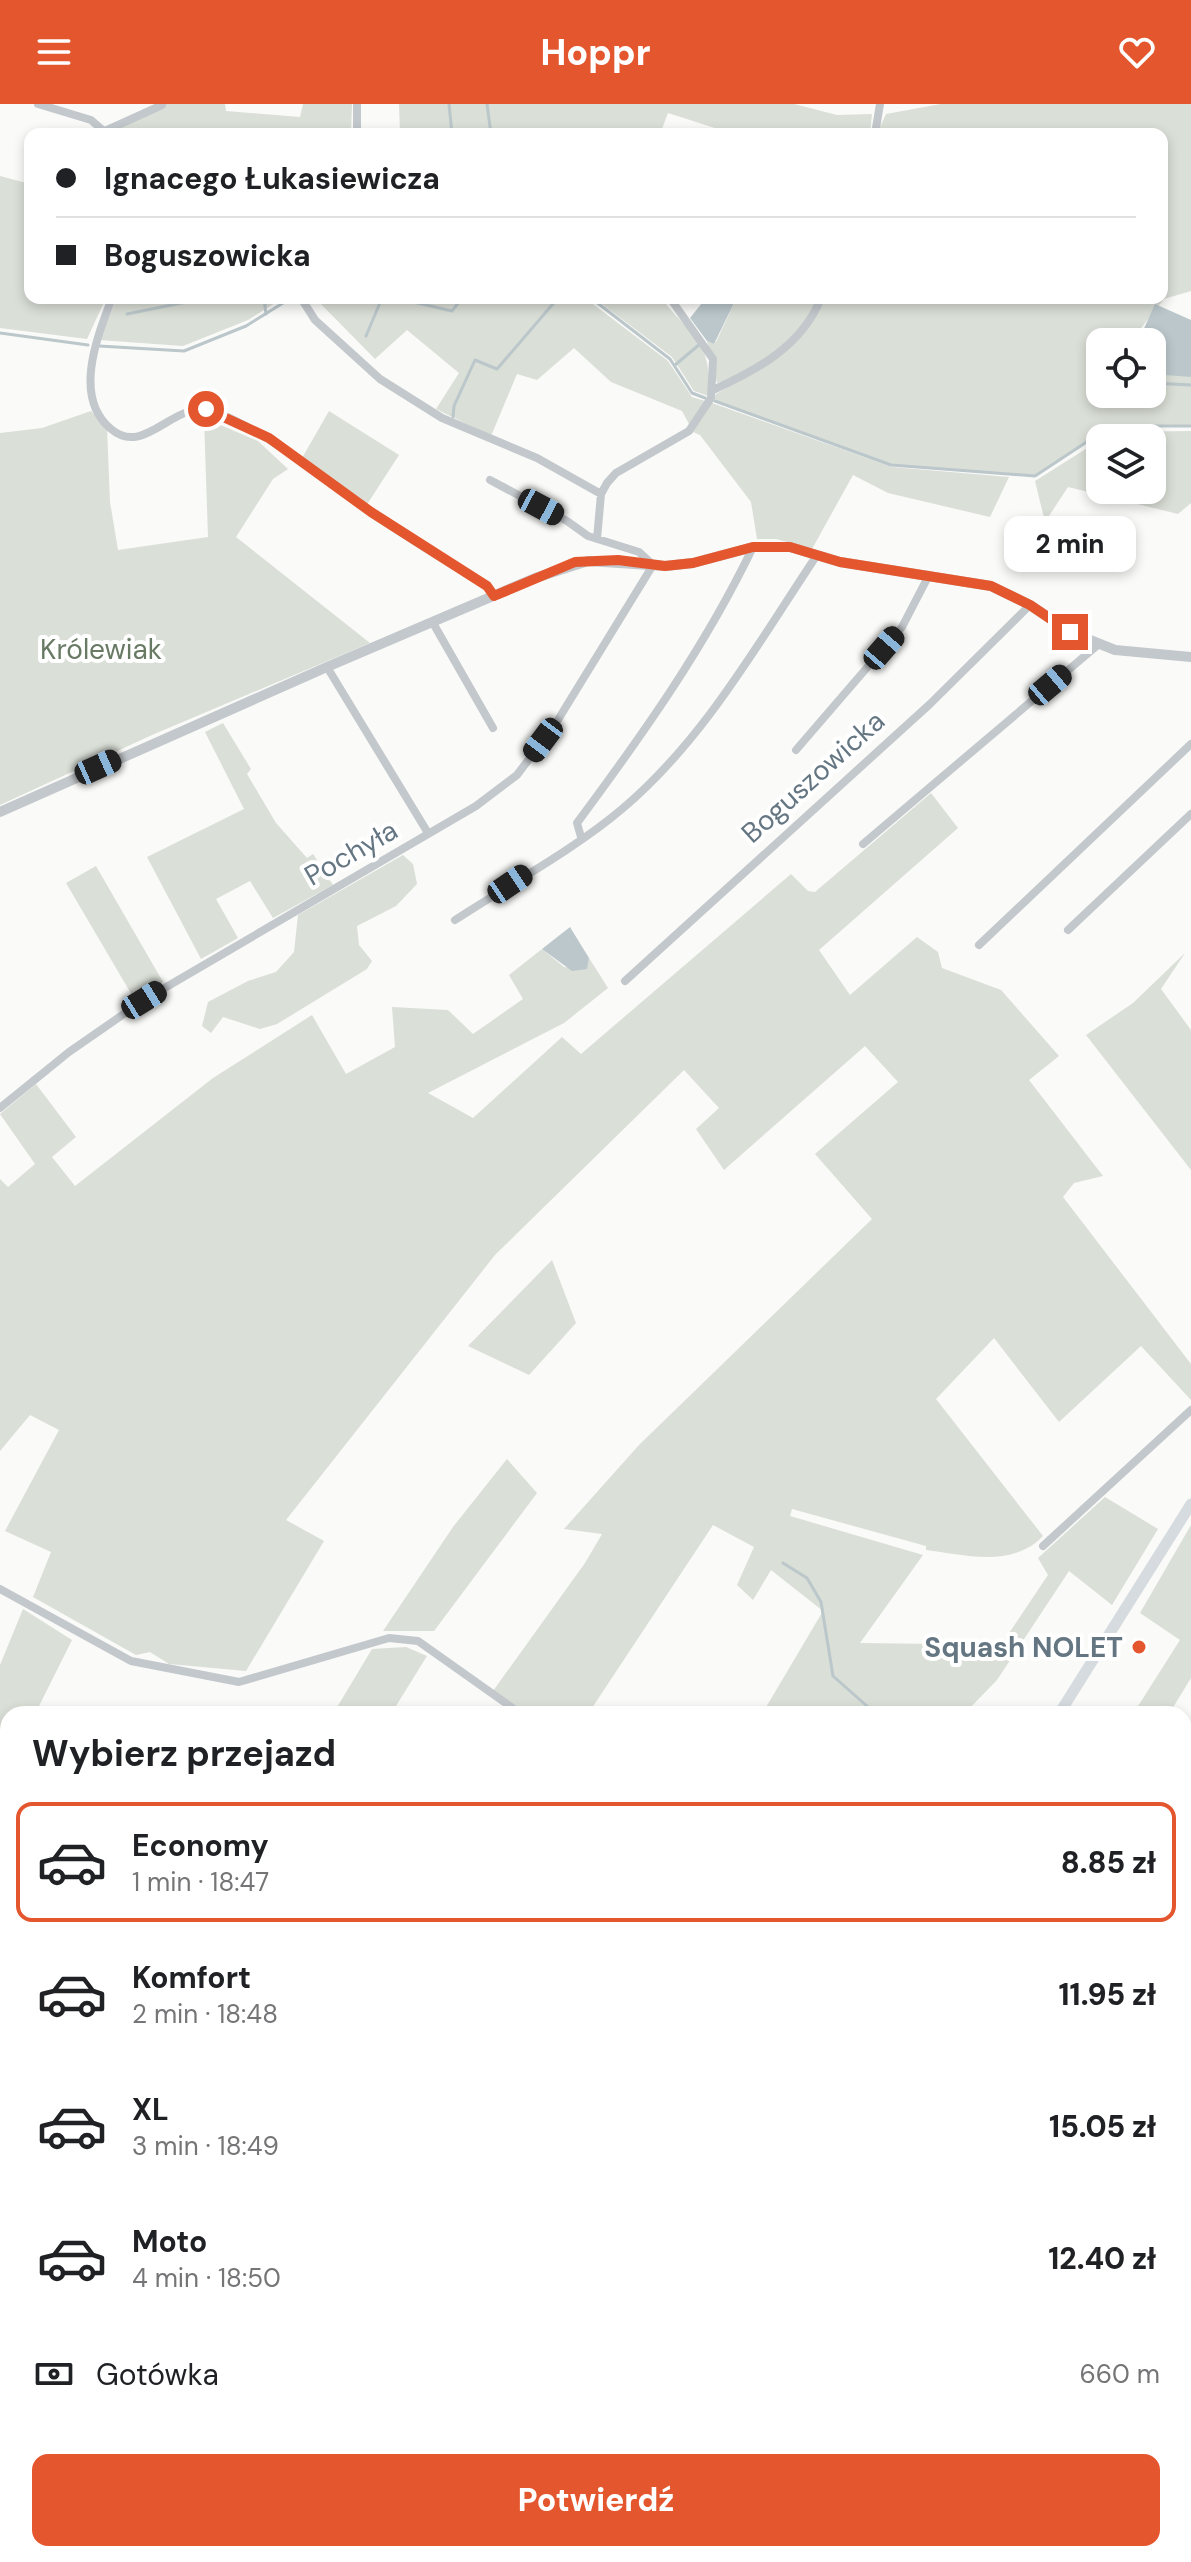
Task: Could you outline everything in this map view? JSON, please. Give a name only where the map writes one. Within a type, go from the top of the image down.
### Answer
[{"type":"main road","points":[[1064,1706],[1191,1504]]},
{"type":"street","points":[[38,104],[91,120],[100,128]]},
{"type":"street","points":[[357,104],[357,128]]},
{"type":"street","points":[[876,128],[880,104],[887,104]]},
{"type":"street","points":[[116,128],[162,105]]},
{"type":"street","points":[[110,304],[94,344],[91,363],[96,405],[109,428],[123,437],[136,439],[193,409],[219,413],[282,447],[371,512],[487,586],[494,596]]},
{"type":"street","points":[[305,304],[315,320],[380,379],[442,418],[537,458],[601,494]]},
{"type":"street","points":[[597,539],[601,494],[616,473],[689,431],[706,407],[713,390],[715,365],[710,352],[674,304]]},
{"type":"street","points":[[713,390],[767,362],[783,349],[808,321],[818,304]]},
{"type":"street","points":[[490,480],[597,539],[639,552],[653,565]]},
{"type":"street","points":[[581,837],[577,823],[665,705],[725,605],[753,547]]},
{"type":"street","points":[[0,812],[327,667],[575,562],[693,563],[753,547],[790,547],[817,555],[991,586],[1030,605],[1070,632],[1115,650],[1191,657]]},
{"type":"street","points":[[455,920],[621,810],[647,785],[716,705],[817,555]]},
{"type":"street","name":"Pochyła","points":[[0,1108],[69,1052],[144,1000],[476,806],[517,775],[592,668],[653,565]]},
{"type":"street","name":"Boguszowicka","points":[[796,750],[902,627],[929,575]]},
{"type":"street","name":"Boguszowicka","points":[[625,981],[930,704],[1030,605]]},
{"type":"street","points":[[433,623],[493,728]]},
{"type":"street","points":[[863,844],[1099,644]]},
{"type":"street","points":[[327,667],[428,833]]},
{"type":"street","points":[[979,945],[1191,744]]},
{"type":"street","points":[[1068,930],[1191,814]]},
{"type":"street","points":[[1043,1546],[1191,1410]]},
{"type":"street","points":[[0,1589],[131,1661],[239,1682],[389,1638],[418,1641],[510,1706]]},
{"type":"green space","points":[[166,104],[225,104],[226,111],[300,117],[303,104],[352,104],[351,128],[111,128]]},
{"type":"green space","points":[[399,104],[794,104],[837,115],[872,114],[871,128],[715,128],[668,113],[662,128],[400,128]]},
{"type":"green space","points":[[941,104],[1191,104],[1191,291],[1168,298],[1168,128],[880,128],[886,114]]},
{"type":"green space","points":[[0,176],[24,182],[24,304],[103,304],[87,339],[0,328]]},
{"type":"green space","points":[[114,304],[273,304],[248,320],[183,346],[99,340]]},
{"type":"green space","points":[[321,304],[593,304],[668,361],[692,397],[705,401],[698,417],[689,424],[682,411],[611,382],[574,348],[537,380],[517,374],[491,436],[436,409],[459,373],[407,330],[375,359]]},
{"type":"green space","points":[[602,304],[666,304],[704,351],[709,378],[708,396],[694,391],[672,357]]},
{"type":"green space","points":[[734,304],[1160,304],[1141,328],[1086,328],[1086,408],[1166,408],[1166,372],[1191,376],[1191,426],[1086,424],[1086,442],[1035,476],[891,465],[714,399],[716,394],[758,370],[717,383],[707,341],[714,344]]},
{"type":"green space","points":[[712,403],[892,467],[1009,477],[990,517],[888,493],[853,475],[812,549],[776,539],[757,539],[751,502],[700,435],[693,432]]},
{"type":"green space","name":"Królewiak","points":[[91,411],[107,428],[110,502],[118,550],[208,537],[204,418],[258,441],[288,469],[273,479],[236,537],[370,643],[152,735],[0,805],[0,433],[42,428]]},
{"type":"green space","points":[[329,411],[399,455],[366,506],[302,458]]},
{"type":"green space","points":[[1166,431],[1191,431],[1191,503],[1178,514],[1137,504],[1166,504]]},
{"type":"green space","points":[[1086,449],[1086,491],[1068,487],[1045,522],[1035,481]]},
{"type":"green space","points":[[223,723],[251,769],[247,774],[276,823],[307,858],[313,854],[333,885],[273,918],[250,881],[216,899],[238,938],[201,959],[147,857],[244,809],[205,732]]},
{"type":"green space","points":[[931,793],[958,828],[819,950],[850,995],[917,937],[938,952],[942,968],[1001,990],[1059,1056],[1029,1080],[1103,1176],[1074,1183],[1063,1197],[1191,1364],[1191,1400],[1141,1346],[1059,1422],[994,1338],[936,1399],[1043,1536],[1031,1546],[1003,1556],[972,1556],[926,1550],[926,1546],[792,1509],[790,1516],[923,1555],[860,1643],[938,1644],[960,1653],[1003,1642],[1048,1575],[1038,1558],[1105,1497],[1158,1529],[1112,1605],[1069,1571],[997,1680],[972,1706],[767,1706],[823,1611],[771,1570],[753,1600],[737,1585],[754,1547],[713,1525],[593,1706],[514,1706],[493,1691],[585,1563],[602,1534],[564,1529],[639,1445],[872,1219],[815,1154],[898,1082],[865,1046],[724,1170],[696,1129],[719,1108],[684,1070],[495,1255],[286,1520],[324,1541],[246,1671],[169,1664],[150,1652],[136,1655],[33,1597],[51,1552],[5,1531],[59,1430],[30,1415],[0,1451],[0,1179],[8,1187],[35,1164],[0,1114],[36,1084],[76,1137],[52,1157],[75,1186],[213,1078],[312,1015],[346,1074],[395,1047],[392,1007],[448,1010],[473,1034],[523,999],[509,975],[542,949],[564,967],[586,969],[589,958],[608,988],[564,1023],[428,1093],[473,1118],[562,1037],[581,1054],[791,874],[808,891],[815,892]]},
{"type":"green space","points":[[403,855],[413,864],[417,884],[396,906],[357,926],[359,945],[372,961],[367,969],[277,1024],[260,1029],[223,1017],[211,1033],[202,1026],[208,1002],[248,981],[276,972],[294,952],[298,915]]},
{"type":"green space","points":[[96,866],[163,982],[136,1002],[66,883]]},
{"type":"green space","points":[[1185,953],[1161,989],[1191,1030],[1191,1170],[1086,1035],[1133,1003]]},
{"type":"green space","points":[[552,1260],[576,1323],[529,1375],[468,1346]]},
{"type":"green space","points":[[507,1459],[537,1493],[434,1631],[383,1631],[453,1527]]},
{"type":"green space","points":[[1191,1525],[1191,1678],[1174,1706],[1138,1706],[1180,1640],[1140,1613]]},
{"type":"green space","points":[[23,1609],[72,1640],[39,1706],[0,1706],[0,1665]]},
{"type":"green space","points":[[406,1647],[427,1656],[396,1706],[338,1706],[372,1649]]},
{"type":"shaded area","points":[[701,304],[734,304],[714,344],[707,341],[690,318]]},
{"type":"shaded area","points":[[1155,304],[1191,320],[1191,377],[1166,375],[1166,328],[1144,328]]},
{"type":"shaded area","points":[[570,927],[589,958],[587,969],[572,971],[542,949]]},
{"type":"waterway","points":[[449,104],[451,128]]},
{"type":"waterway","points":[[487,104],[490,128]]},
{"type":"waterway","points":[[127,314],[176,304]]},
{"type":"waterway","points":[[265,304],[266,314]]},
{"type":"waterway","points":[[99,346],[184,351],[246,326],[281,304]]},
{"type":"waterway","points":[[366,336],[379,304]]},
{"type":"waterway","points":[[422,304],[452,311],[457,304]]},
{"type":"waterway","points":[[453,417],[454,406],[475,360],[497,369],[553,304]]},
{"type":"waterway","points":[[599,304],[670,359],[692,393],[705,398]]},
{"type":"waterway","points":[[0,333],[88,345]]},
{"type":"waterway","points":[[675,365],[700,344]]},
{"type":"waterway","points":[[1166,384],[1191,385]]},
{"type":"waterway","points":[[715,401],[891,465],[1035,476],[1111,426],[1191,426]]},
{"type":"waterway","points":[[783,1563],[807,1578],[821,1602],[833,1676],[867,1706]]},
{"type":"place","name":"Squash NOLET","points":[[1139,1647]]},
{"type":"route","points":[[206,409],[269,438],[371,512],[487,586],[494,596],[575,562],[618,560],[665,566],[693,563],[753,547],[790,547],[840,562],[991,586],[1006,591],[1070,632]]}]
